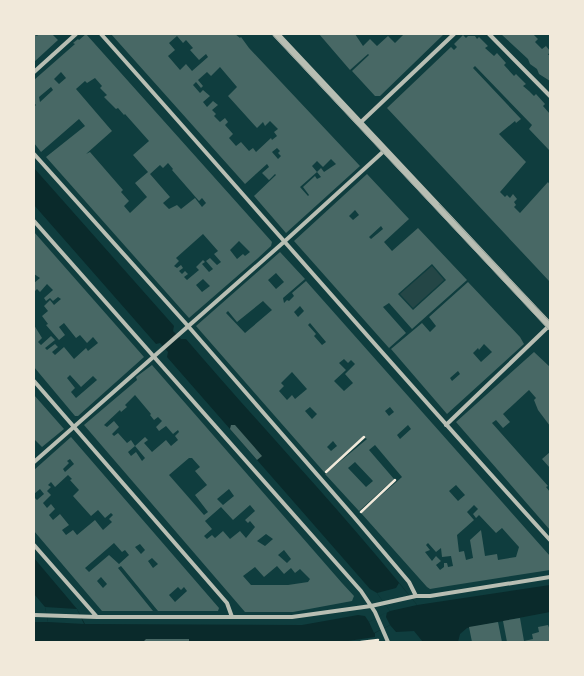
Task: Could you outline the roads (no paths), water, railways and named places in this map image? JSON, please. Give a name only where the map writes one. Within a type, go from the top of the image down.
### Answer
[{"type":"street","points":[[34,72],[76,34]]},
{"type":"street","points":[[100,34],[285,241],[446,425],[550,540]]},
{"type":"street","points":[[276,34],[550,326],[446,425]]},
{"type":"street","points":[[360,123],[454,34]]},
{"type":"street","points":[[489,34],[550,96]]},
{"type":"street","points":[[34,462],[285,241],[385,150]]},
{"type":"street","points":[[34,154],[188,326],[354,517],[410,582],[416,596]]},
{"type":"street","points":[[34,221],[361,591],[378,617],[388,642]]},
{"type":"street","points":[[34,381],[227,603],[232,617]]},
{"type":"street","points":[[34,545],[97,617]]},
{"type":"street","points":[[34,615],[82,617],[292,617],[363,606],[372,606],[416,596],[430,596],[550,577]]},
{"type":"tram line","points":[[272,34],[550,331]]},
{"type":"tram line","points":[[439,204],[550,322]]}]
